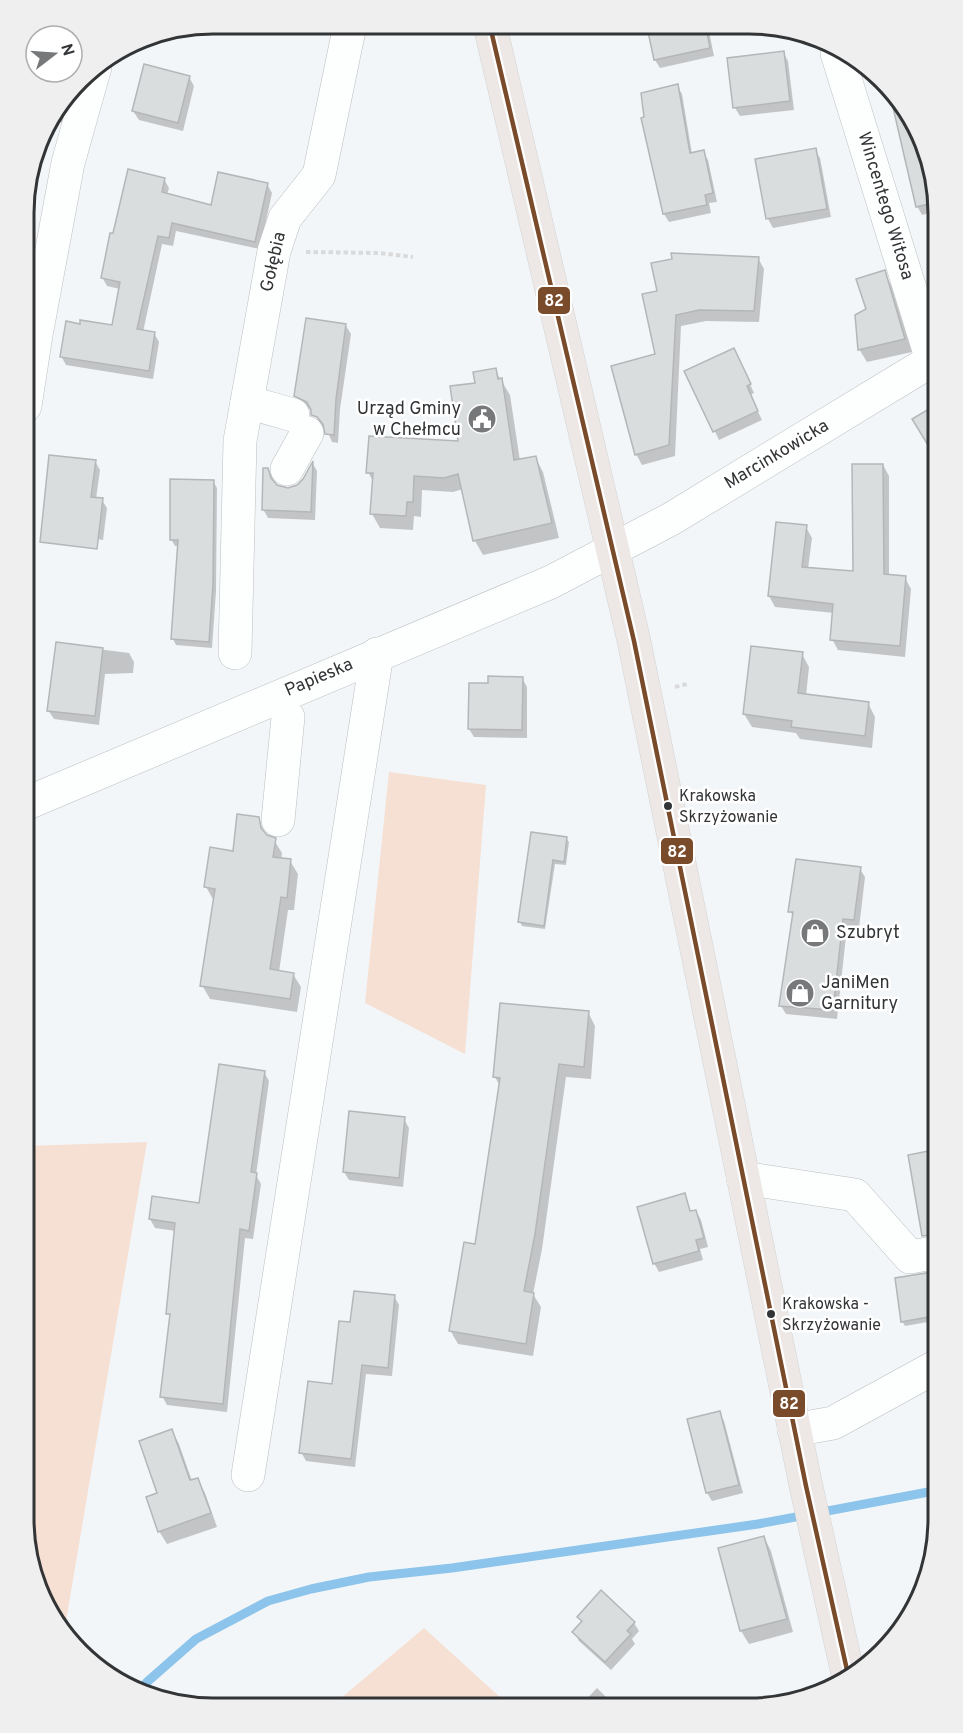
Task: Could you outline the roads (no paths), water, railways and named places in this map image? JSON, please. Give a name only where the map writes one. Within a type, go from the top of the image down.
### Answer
[{"type":"main road","points":[[492,34],[634,641],[794,1430],[847,1669]]},
{"type":"street","name":"Gołębia","points":[[235,653],[240,441],[274,251],[285,218],[319,175],[348,35]]},
{"type":"street","name":"Wincentego Witosa","points":[[839,59],[928,333]]},
{"type":"street","points":[[34,349],[68,163],[90,84]]},
{"type":"street","name":"Marcinkowicka","points":[[613,549],[671,519],[928,363]]},
{"type":"street","points":[[247,402],[300,424],[287,469]]},
{"type":"street","name":"Papieska","points":[[34,800],[550,582],[613,549]]},
{"type":"street","points":[[248,1475],[377,654]]},
{"type":"street","points":[[278,820],[288,717]]},
{"type":"street","points":[[743,1178],[855,1195],[910,1257],[928,1254]]},
{"type":"street","points":[[794,1430],[833,1423],[928,1371]]},
{"type":"waterway","points":[[145,1685],[196,1639],[268,1601],[311,1589],[369,1577],[452,1568],[758,1524],[928,1492]]},
{"type":"place","name":"Urząd Gminy w Chełmcu","points":[[482,419]]},
{"type":"place","name":"Krakowska Skrzyżowanie","points":[[668,806]]},
{"type":"place","name":"Szubryt","points":[[815,933]]},
{"type":"place","name":"JaniMen Garnitury","points":[[800,993]]},
{"type":"place","name":"Krakowska - Skrzyżowanie","points":[[771,1314]]}]
